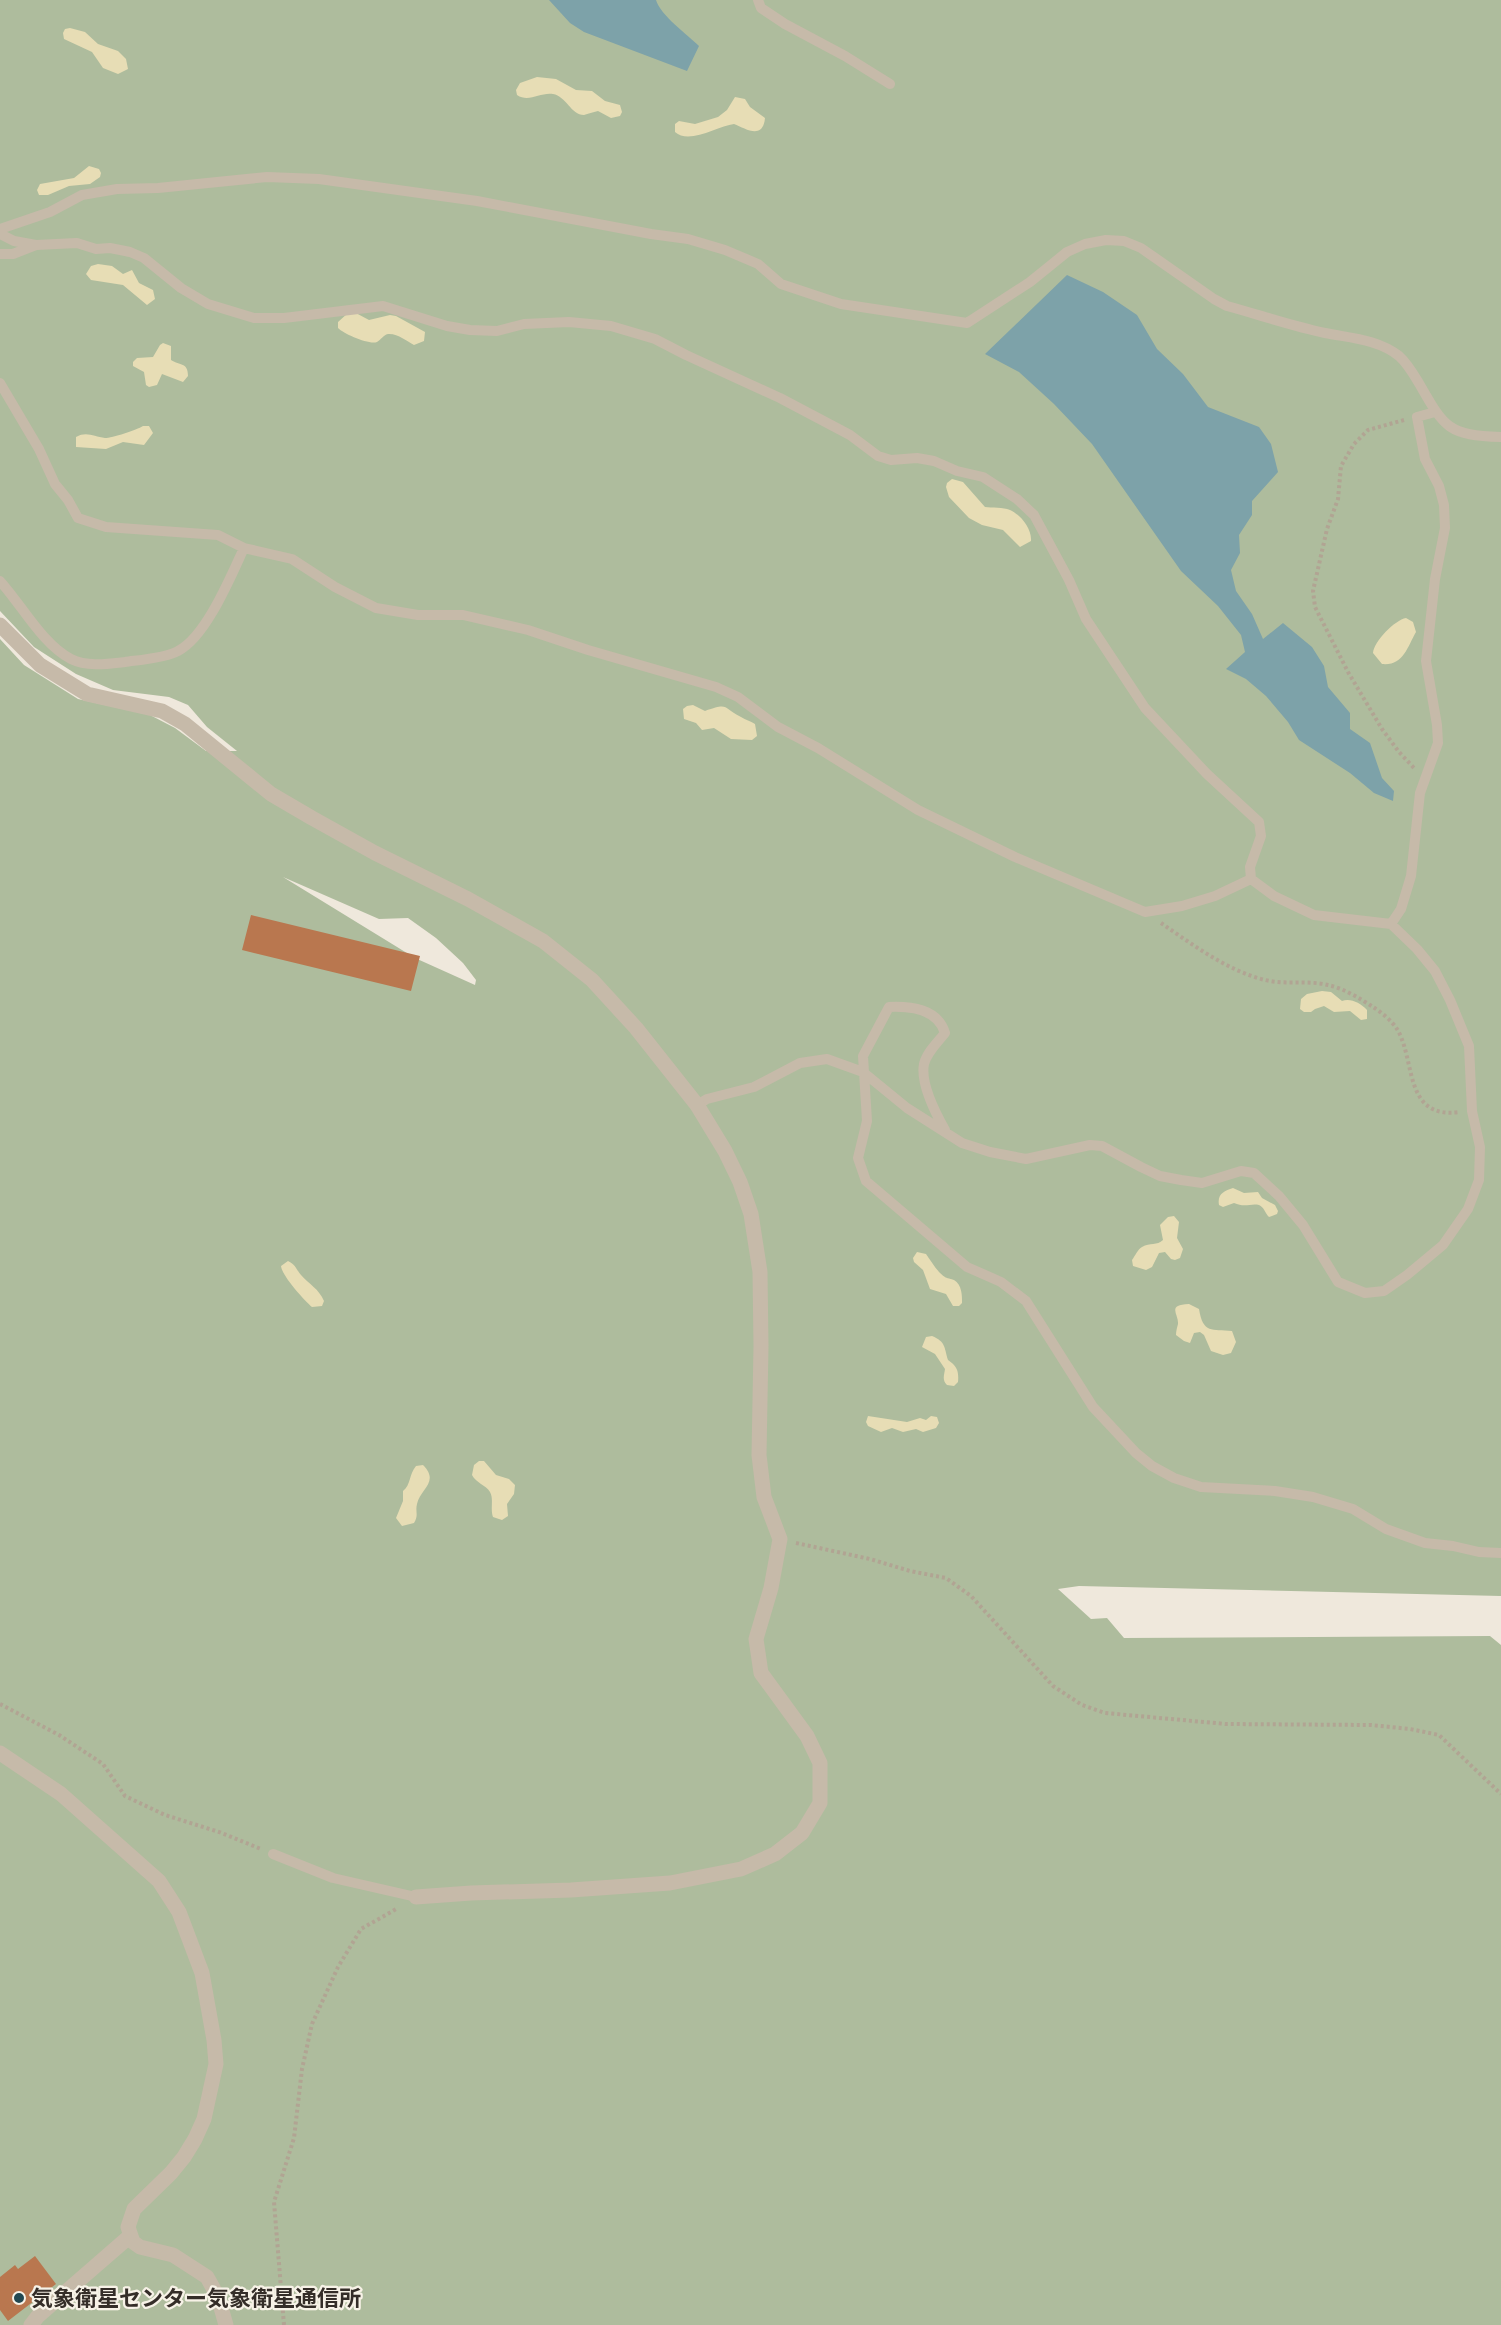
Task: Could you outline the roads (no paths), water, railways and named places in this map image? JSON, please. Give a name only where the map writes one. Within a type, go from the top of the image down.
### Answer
[{"type":"street","points":[[0,625],[39,665],[87,694],[162,711],[185,724],[271,794],[375,853],[468,899],[543,941],[592,980],[636,1028],[697,1105],[725,1151],[740,1182],[751,1214],[760,1272],[759,1455],[764,1497],[780,1539],[771,1588],[756,1639],[761,1672],[807,1736],[820,1763],[820,1803],[802,1833],[775,1854],[741,1869],[670,1883],[416,1897]]},
{"type":"street","points":[[0,1753],[61,1794],[159,1881],[179,1912],[202,1973],[216,2064],[204,2120],[184,2157],[134,2209],[128,2227],[129,2236],[140,2247],[172,2256],[207,2277],[218,2297],[226,2325]]},
{"type":"street","points":[[31,2325],[38,2316],[129,2236]]},
{"type":"lane","points":[[759,0],[761,8],[785,24],[845,56],[890,84]]},
{"type":"lane","points":[[0,228],[50,212],[82,195],[117,189],[158,188],[267,177],[319,178],[477,201],[688,239],[725,250],[758,264],[781,284],[842,304],[967,323],[1030,282],[1067,252],[1085,244],[1106,240],[1124,241],[1141,248],[1227,306],[1326,334],[1363,339],[1398,355],[1409,367],[1444,424],[1459,433],[1501,437]]},
{"type":"lane","points":[[0,234],[14,241],[36,245],[77,243],[96,249],[110,248],[130,252],[144,258],[174,283],[208,304],[254,318],[284,318],[383,306],[447,326],[470,330],[497,331],[524,324],[569,322],[611,326],[655,339],[780,398],[850,435],[878,456],[891,460],[917,458],[933,461],[957,471],[983,477],[1017,499],[1034,515],[1069,580],[1086,620],[1145,708],[1207,774],[1259,822],[1261,836],[1250,867],[1251,879],[1274,896],[1314,915],[1391,924],[1417,948],[1434,971],[1450,1000],[1469,1046],[1472,1111],[1480,1147],[1479,1180],[1468,1209],[1443,1245],[1407,1275],[1383,1291],[1365,1293],[1338,1282],[1304,1225],[1279,1196],[1254,1173],[1241,1171],[1202,1183],[1181,1180],[1160,1176],[1102,1146],[1090,1145],[1026,1159],[990,1152],[962,1143],[907,1108],[863,1072],[827,1059],[800,1063],[754,1087],[707,1099],[697,1105]]},
{"type":"lane","points":[[0,254],[13,254],[36,245]]},
{"type":"lane","points":[[0,383],[39,448],[55,484],[68,500],[78,518],[106,527],[218,534],[244,548],[292,559],[335,587],[376,608],[418,615],[464,615],[528,630],[716,687],[738,697],[778,727],[818,748],[918,810],[1015,857],[1145,912],[1182,906],[1215,896],[1251,879]]},
{"type":"lane","points":[[1391,924],[1401,909],[1411,876],[1420,793],[1438,743],[1426,661],[1435,579],[1445,528],[1444,505],[1439,486],[1425,459],[1417,417],[1436,412]]},
{"type":"lane","points":[[0,581],[48,640],[63,654],[72,659],[99,665],[176,653],[189,645],[210,615],[244,548]]},
{"type":"lane","points":[[50,671],[63,654]]},
{"type":"lane","points":[[946,1132],[933,1110],[924,1065],[945,1032],[942,1024],[924,1011],[905,1006],[889,1007],[863,1056],[867,1120],[858,1158],[866,1181],[967,1267],[1001,1282],[1026,1301],[1093,1407],[1128,1446],[1152,1466],[1174,1479],[1201,1487],[1275,1491],[1313,1497],[1353,1509],[1386,1529],[1425,1543],[1501,1554]]},
{"type":"lane","points":[[273,1854],[333,1878],[416,1897]]},
{"type":"water","points":[[549,0],[656,0],[668,18],[699,46],[687,71],[584,32],[570,23]]},
{"type":"water","points":[[1067,275],[1103,292],[1137,315],[1157,349],[1183,374],[1208,407],[1259,427],[1271,444],[1278,472],[1252,501],[1252,515],[1239,535],[1240,553],[1231,570],[1236,591],[1252,614],[1263,639],[1283,623],[1312,647],[1324,666],[1328,687],[1350,713],[1350,729],[1370,743],[1382,778],[1394,791],[1393,801],[1374,793],[1350,773],[1299,740],[1288,722],[1266,696],[1246,679],[1226,669],[1245,652],[1241,635],[1218,606],[1181,571],[1092,444],[1019,372],[985,354]]},
{"type":"place","name":"気象衛星センター気象衛星通信所","points":[[19,2298]]}]
